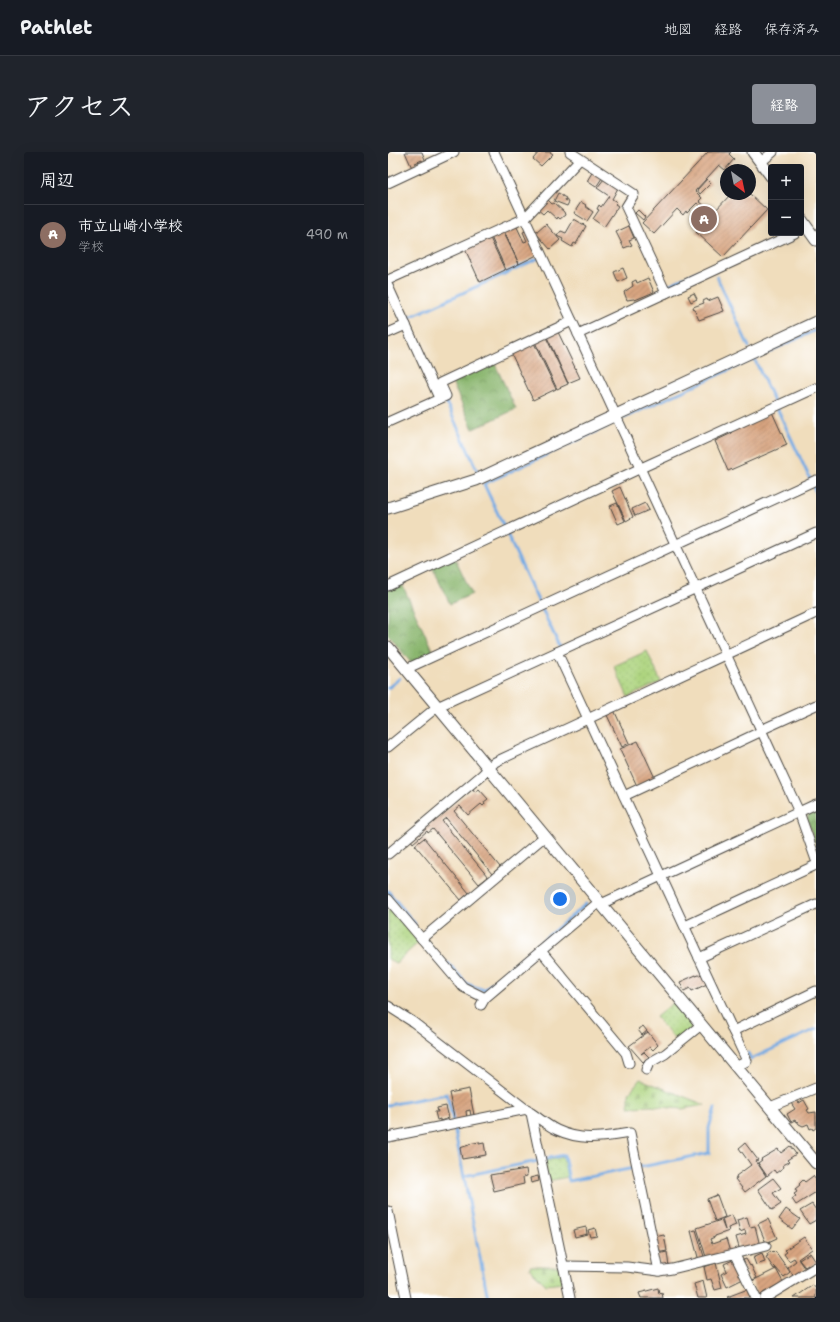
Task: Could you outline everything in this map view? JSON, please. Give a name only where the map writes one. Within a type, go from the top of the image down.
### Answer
[{"type":"street","points":[[388,183],[454,152]]},
{"type":"street","points":[[494,152],[799,812],[816,860]]},
{"type":"street","points":[[570,152],[634,194],[626,207],[666,293]]},
{"type":"street","points":[[753,152],[768,172]]},
{"type":"street","points":[[761,162],[773,152]]},
{"type":"street","points":[[388,280],[525,218],[580,159]]},
{"type":"street","points":[[804,227],[816,240]]},
{"type":"street","points":[[578,334],[789,236]]},
{"type":"street","points":[[388,286],[440,398]]},
{"type":"street","points":[[388,422],[446,396],[440,383],[572,321]]},
{"type":"street","points":[[388,508],[476,480],[816,322]]},
{"type":"street","points":[[388,333],[406,325]]},
{"type":"street","points":[[388,586],[640,468],[816,388]]},
{"type":"street","points":[[406,669],[816,480]]},
{"type":"street","points":[[388,747],[437,707],[816,533]]},
{"type":"street","points":[[388,854],[495,762],[816,613]]},
{"type":"street","points":[[388,647],[816,1163]]},
{"type":"street","points":[[557,652],[747,1061],[736,1067]]},
{"type":"street","points":[[624,796],[816,705]]},
{"type":"street","points":[[388,899],[463,987],[483,1002],[541,951],[600,903],[816,804]]},
{"type":"street","points":[[422,938],[544,836]]},
{"type":"street","points":[[684,926],[816,865]]},
{"type":"street","points":[[699,958],[816,904]]},
{"type":"street","points":[[541,951],[626,1053],[629,1063]]},
{"type":"street","points":[[733,1031],[816,991]]},
{"type":"street","points":[[388,1006],[424,1031],[556,1130],[574,1136],[588,1138],[630,1133],[659,1271]]},
{"type":"street","points":[[646,1070],[649,1063],[665,1054],[701,1025]]},
{"type":"street","points":[[770,1107],[816,1088]]},
{"type":"street","points":[[388,1137],[529,1111]]},
{"type":"street","points":[[529,1111],[570,1298]]},
{"type":"street","points":[[388,1211],[406,1298]]},
{"type":"street","points":[[563,1266],[627,1267],[659,1271],[735,1255],[766,1246]]},
{"type":"street","points":[[735,1255],[756,1298]]},
{"type":"street","points":[[765,1298],[779,1295],[816,1267]]},
{"type":"green space","points":[[493,360],[516,409],[473,429],[451,380]]},
{"type":"green space","points":[[454,556],[472,594],[450,604],[432,567]]},
{"type":"green space","points":[[401,582],[434,654],[412,664],[388,635],[388,588]]},
{"type":"green space","points":[[647,651],[661,682],[628,697],[614,666]]},
{"type":"green space","points":[[815,812],[816,844],[807,819],[809,814]]},
{"type":"green space","points":[[392,908],[420,941],[396,963],[388,959],[388,911]]},
{"type":"green space","points":[[674,1002],[692,1023],[691,1029],[676,1041],[656,1017]]},
{"type":"green space","points":[[640,1079],[705,1105],[682,1109],[651,1106],[629,1107],[629,1093]]},
{"type":"green space","points":[[563,1157],[567,1177],[548,1181],[545,1161]]},
{"type":"green space","points":[[530,1266],[560,1266],[563,1283],[546,1285],[530,1269]]},
{"type":"building","points":[[405,152],[422,152],[426,162],[423,163],[422,160],[415,163],[416,166],[412,168]]},
{"type":"building","points":[[539,152],[550,152],[553,154],[541,166],[533,159]]},
{"type":"building","points":[[708,152],[731,152],[729,154],[734,159],[730,164],[720,164],[720,166],[719,165],[695,191],[702,198],[699,201],[713,213],[725,200],[756,200],[767,210],[723,257],[696,232],[711,216],[697,203],[683,215],[677,209],[654,234],[642,223]]},
{"type":"building","points":[[593,171],[602,178],[596,187],[587,181]]},
{"type":"building","points":[[604,179],[618,188],[612,199],[617,202],[615,204],[618,206],[604,227],[593,219],[599,210],[597,209],[599,205],[601,207],[609,196],[597,188]]},
{"type":"building","points":[[707,179],[711,183],[700,194],[697,190]]},
{"type":"building","points":[[558,193],[569,202],[567,206],[554,201]]},
{"type":"building","points":[[547,199],[552,204],[554,203],[564,212],[565,215],[560,219],[558,217],[557,219],[547,210],[543,214],[537,209]]},
{"type":"building","points":[[581,202],[593,212],[587,221],[574,213]]},
{"type":"building","points":[[638,210],[645,217],[643,220],[635,213]]},
{"type":"building","points":[[574,219],[586,226],[576,244],[574,243],[572,247],[557,236],[561,231],[566,233]]},
{"type":"building","points":[[546,224],[560,240],[550,249],[536,233]]},
{"type":"building","points":[[516,225],[524,242],[527,241],[523,232],[526,231],[537,255],[519,264],[504,231]]},
{"type":"building","points":[[629,226],[634,238],[629,240],[632,245],[624,248],[616,232]]},
{"type":"building","points":[[503,231],[519,264],[506,270],[491,237]]},
{"type":"building","points":[[490,238],[505,270],[480,282],[465,249]]},
{"type":"building","points":[[623,268],[627,278],[618,282],[614,272]]},
{"type":"building","points":[[648,278],[654,292],[635,300],[627,300],[624,292],[633,286],[632,282],[636,280],[637,283]]},
{"type":"building","points":[[694,293],[697,299],[691,302],[688,296]]},
{"type":"building","points":[[718,297],[724,311],[699,320],[693,307],[704,303],[703,301],[707,299],[708,301]]},
{"type":"building","points":[[558,332],[580,378],[568,383],[547,337]]},
{"type":"building","points":[[546,337],[568,384],[557,389],[535,342]]},
{"type":"building","points":[[534,343],[556,389],[533,400],[511,353]]},
{"type":"building","points":[[772,412],[787,445],[728,471],[715,441],[732,433],[730,431]]},
{"type":"building","points":[[620,487],[633,517],[626,521],[612,491]]},
{"type":"building","points":[[617,503],[625,521],[618,524],[610,506]]},
{"type":"building","points":[[645,503],[649,510],[635,516],[632,509]]},
{"type":"building","points":[[614,710],[629,743],[622,747],[606,713]]},
{"type":"building","points":[[638,741],[655,778],[637,786],[620,749]]},
{"type":"building","points":[[473,789],[475,792],[479,789],[488,799],[484,802],[485,804],[483,806],[481,804],[468,815],[460,806],[454,811],[500,867],[492,874],[446,818],[442,821],[488,877],[479,884],[433,829],[428,833],[427,831],[413,843],[411,840]]},
{"type":"building","points":[[424,838],[469,893],[461,900],[415,845]]},
{"type":"building","points":[[702,974],[707,984],[692,991],[690,988],[684,991],[680,982]]},
{"type":"building","points":[[643,1026],[647,1031],[642,1035],[638,1030]]},
{"type":"building","points":[[648,1032],[658,1045],[653,1050],[650,1047],[641,1054],[644,1052],[649,1057],[643,1062],[629,1046]]},
{"type":"building","points":[[469,1089],[474,1115],[471,1116],[470,1110],[466,1111],[467,1119],[455,1121],[449,1093]]},
{"type":"building","points":[[797,1100],[799,1103],[804,1100],[809,1109],[807,1110],[809,1113],[816,1112],[816,1128],[813,1130],[812,1128],[810,1129],[808,1124],[803,1126],[795,1120],[791,1122],[787,1114],[795,1109],[791,1103]]},
{"type":"building","points":[[446,1106],[449,1118],[440,1121],[440,1119],[437,1120],[435,1112],[438,1112],[437,1108]]},
{"type":"building","points":[[479,1142],[479,1144],[484,1143],[486,1155],[462,1159],[460,1148]]},
{"type":"building","points":[[745,1143],[758,1160],[756,1161],[766,1176],[745,1192],[735,1179],[737,1178],[736,1176],[751,1165],[739,1148]]},
{"type":"building","points":[[790,1146],[796,1154],[787,1160],[789,1162],[783,1165],[784,1167],[776,1173],[774,1170],[767,1176],[758,1163],[762,1160],[761,1159],[778,1149],[781,1153]]},
{"type":"building","points":[[526,1169],[527,1176],[523,1177],[524,1184],[494,1191],[490,1175]]},
{"type":"building","points":[[538,1176],[539,1181],[531,1183],[530,1178]]},
{"type":"building","points":[[813,1176],[816,1180],[816,1192],[796,1205],[792,1199],[796,1196],[794,1194],[797,1192],[795,1189],[803,1180],[805,1182]]},
{"type":"building","points":[[773,1178],[781,1188],[773,1193],[781,1204],[772,1210],[758,1189]]},
{"type":"building","points":[[717,1195],[725,1217],[715,1221],[707,1199]]},
{"type":"building","points":[[812,1204],[816,1210],[816,1220],[809,1224],[800,1211]]},
{"type":"building","points":[[786,1209],[800,1219],[792,1229],[779,1219]]},
{"type":"building","points":[[732,1215],[736,1225],[728,1228],[729,1231],[710,1239],[712,1244],[726,1239],[730,1252],[707,1260],[697,1228],[721,1220],[725,1230],[722,1219]]},
{"type":"building","points":[[747,1217],[750,1227],[755,1226],[760,1246],[740,1251],[736,1237],[746,1234],[745,1230],[740,1232],[737,1220]]},
{"type":"building","points":[[768,1219],[777,1238],[766,1243],[758,1224]]},
{"type":"building","points":[[586,1227],[587,1234],[575,1237],[573,1230]]},
{"type":"building","points":[[595,1228],[597,1236],[590,1237],[588,1230]]},
{"type":"building","points":[[696,1230],[705,1260],[699,1261],[691,1231]]},
{"type":"building","points":[[664,1235],[667,1251],[657,1253],[654,1237]]},
{"type":"building","points":[[804,1237],[812,1249],[798,1259],[805,1269],[794,1277],[788,1267],[796,1261],[794,1258],[789,1261],[784,1254],[787,1252],[785,1250]]},
{"type":"building","points":[[771,1251],[773,1253],[775,1251],[790,1272],[784,1277],[776,1268],[774,1269],[766,1257]]},
{"type":"building","points":[[667,1252],[669,1267],[661,1268],[658,1254]]},
{"type":"building","points":[[762,1253],[765,1262],[756,1265],[753,1257]]},
{"type":"building","points":[[810,1253],[816,1262],[810,1267],[808,1265],[805,1267],[799,1260]]},
{"type":"building","points":[[746,1259],[750,1266],[751,1265],[757,1278],[751,1281],[741,1261]]},
{"type":"building","points":[[733,1260],[743,1279],[727,1287],[721,1274],[727,1271],[724,1264]]},
{"type":"building","points":[[716,1263],[722,1288],[715,1290],[711,1279],[707,1280],[704,1267]]},
{"type":"building","points":[[776,1269],[783,1282],[763,1293],[764,1295],[759,1297],[752,1281]]},
{"type":"building","points":[[703,1281],[707,1298],[698,1298],[694,1284]]},
{"type":"building","points":[[813,1285],[816,1289],[816,1298],[794,1298]]},
{"type":"building","points":[[658,1288],[659,1294],[662,1293],[663,1298],[641,1298],[639,1293]]},
{"type":"building","points":[[748,1289],[751,1298],[727,1297]]},
{"type":"waterway","points":[[410,317],[539,258]]},
{"type":"waterway","points":[[665,284],[666,286],[699,271]]},
{"type":"waterway","points":[[717,277],[749,347]]},
{"type":"waterway","points":[[624,418],[816,330]]},
{"type":"waterway","points":[[754,358],[775,404]]},
{"type":"waterway","points":[[445,400],[478,472]]},
{"type":"waterway","points":[[777,408],[811,481]]},
{"type":"waterway","points":[[505,529],[484,484],[612,424]]},
{"type":"waterway","points":[[812,485],[816,492]]},
{"type":"waterway","points":[[507,534],[540,605]]},
{"type":"waterway","points":[[542,609],[560,647]]},
{"type":"waterway","points":[[388,688],[400,678]]},
{"type":"waterway","points":[[586,703],[590,712]]},
{"type":"waterway","points":[[593,719],[600,735]]},
{"type":"waterway","points":[[388,891],[415,924]]},
{"type":"waterway","points":[[448,963],[467,984],[484,990],[586,904]]},
{"type":"waterway","points":[[748,1053],[751,1059],[816,1029]]},
{"type":"waterway","points":[[388,1105],[447,1094],[453,1121]]},
{"type":"waterway","points":[[641,1167],[709,1153],[709,1128],[715,1108]]},
{"type":"waterway","points":[[454,1127],[488,1298]]},
{"type":"waterway","points":[[545,1159],[564,1155],[569,1181],[634,1168]]},
{"type":"waterway","points":[[464,1176],[538,1161]]},
{"type":"place","name":"市立山崎小学校","points":[[704,219]]}]
